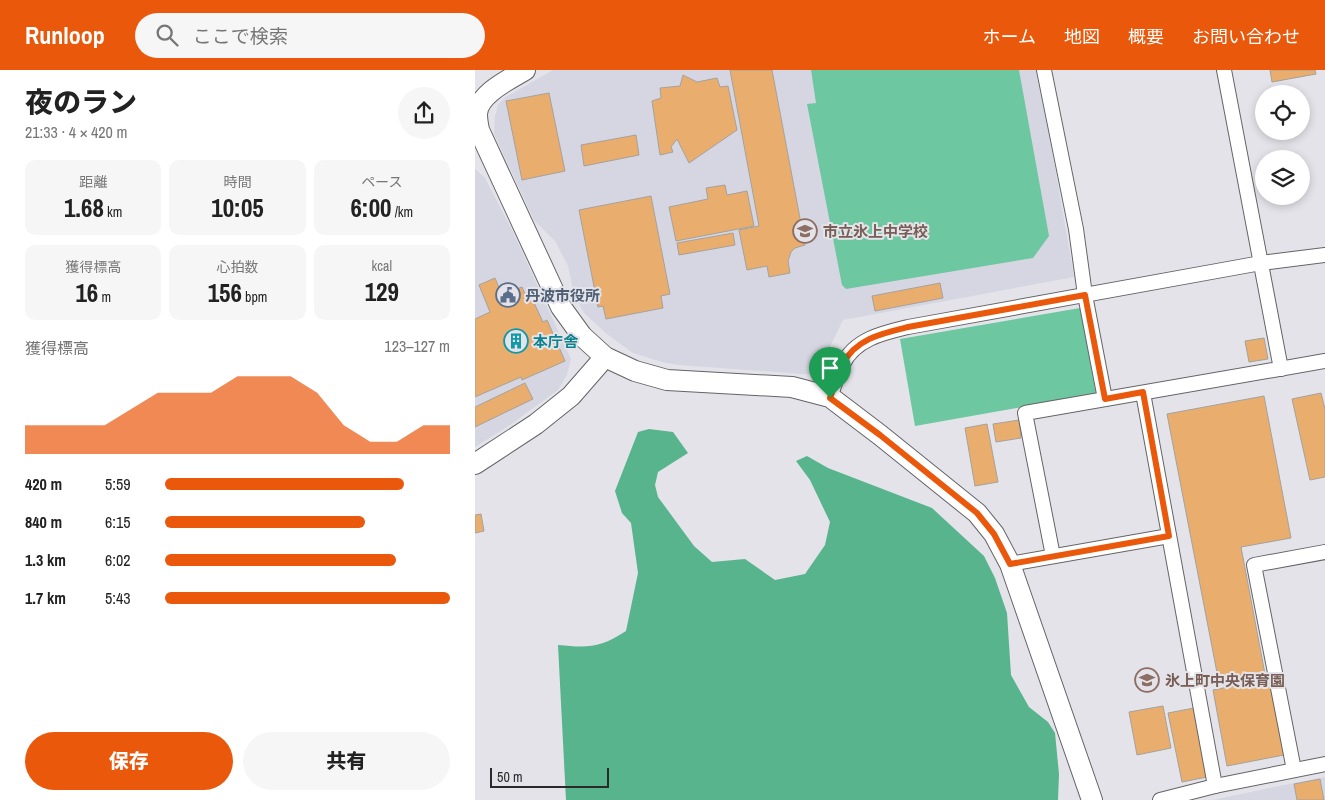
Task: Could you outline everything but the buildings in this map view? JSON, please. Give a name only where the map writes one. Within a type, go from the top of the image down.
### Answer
[{"type":"street","points":[[525,70],[495,87],[483,100],[476,112],[479,130],[561,308],[582,336],[605,357],[635,372],[667,380],[792,387],[830,398],[880,435],[977,513],[994,534],[1010,564],[1092,800]]},
{"type":"street","points":[[1044,70],[1105,399]]},
{"type":"street","points":[[1224,70],[1281,369]]},
{"type":"street","points":[[830,398],[843,363],[860,344],[881,333],[1261,263],[1325,255]]},
{"type":"street","points":[[475,464],[536,424],[571,396],[605,357]]},
{"type":"street","points":[[1053,556],[1025,413],[1325,361]]},
{"type":"street","points":[[1143,392],[1215,786]]},
{"type":"street","points":[[1010,564],[1169,536]]},
{"type":"street","points":[[1294,770],[1254,565],[1325,552]]},
{"type":"street","points":[[1160,800],[1215,786],[1325,764]]},
{"type":"shaded area","name":"市立氷上中学校","points":[[553,70],[1038,70],[1074,277],[843,320],[816,375],[679,365],[633,353],[607,334],[584,313],[574,294],[568,266],[555,241],[534,220],[494,134],[498,105],[506,97]]},
{"type":"shaded area","name":"丹波市役所","points":[[475,169],[485,178],[513,232],[571,359],[567,375],[558,390],[510,425],[475,447]]},
{"type":"shaded area","points":[[1325,777],[1325,800],[1213,800],[1274,787]]},
{"type":"green space","points":[[811,70],[1019,70],[1049,236],[1033,258],[846,289],[842,285],[807,104],[816,103]]},
{"type":"green space","points":[[1080,308],[1096,394],[915,426],[900,339]]},
{"type":"green space","points":[[649,429],[673,432],[688,453],[658,472],[655,485],[658,497],[694,546],[712,562],[745,559],[775,580],[805,574],[825,545],[830,522],[810,480],[796,461],[807,456],[828,468],[932,508],[984,556],[995,578],[1007,613],[1011,675],[1029,707],[1048,722],[1055,733],[1059,774],[1058,800],[566,800],[558,645],[593,646],[609,641],[626,631],[638,573],[631,523],[622,513],[615,491],[638,432]]},
{"type":"place","name":"市立氷上中学校","points":[[805,231]]},
{"type":"place","name":"丹波市役所","points":[[508,295]]},
{"type":"place","name":"本庁舎","points":[[516,341]]},
{"type":"place","name":"氷上町中央保育園","points":[[1147,680]]},
{"type":"route","points":[[1085,295],[1105,399],[1143,392],[1169,536],[1010,564],[994,534],[977,513],[880,435],[830,398],[843,363],[860,344],[881,333],[1085,295]]}]
